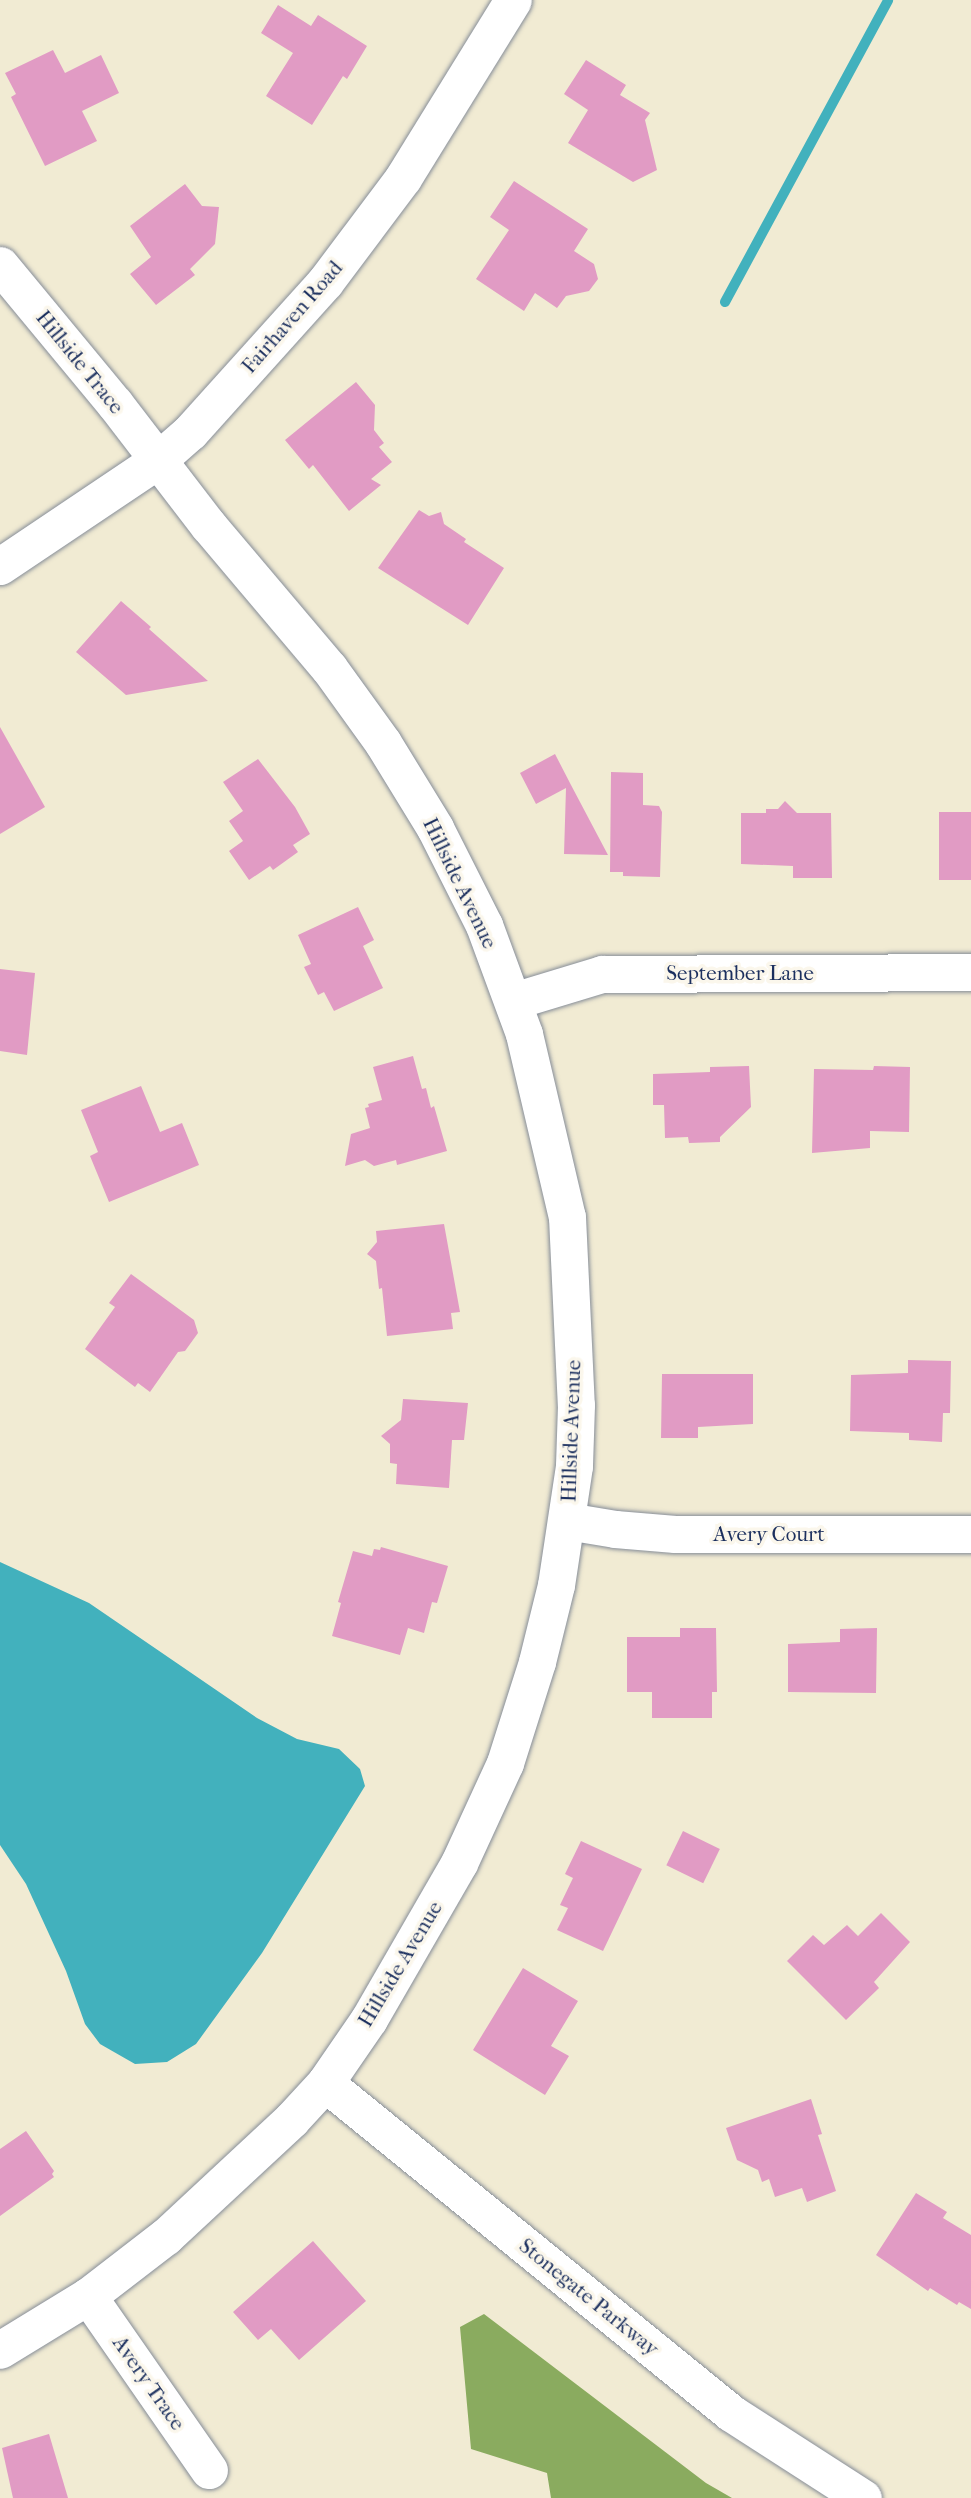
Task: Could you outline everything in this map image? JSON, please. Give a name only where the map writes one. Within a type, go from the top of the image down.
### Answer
[{"type":"street","name":"Fairhaven Road","points":[[0,566],[158,460],[190,432],[325,282],[403,178],[513,0]]},
{"type":"street","name":"Hillside Trace","points":[[0,265],[158,460]]},
{"type":"street","name":"Hillside Avenue","points":[[0,2350],[88,2296],[166,2236],[291,2120],[325,2083],[369,2019],[459,1863],[505,1763],[537,1662],[567,1521],[574,1466],[576,1405],[567,1217],[524,1034],[484,925],[435,828],[383,743],[328,668],[208,525],[158,460]]},
{"type":"street","name":"September Lane","points":[[513,1001],[602,974],[971,972]]},
{"type":"street","name":"Avery Court","points":[[567,1521],[615,1530],[676,1534],[971,1534]]},
{"type":"street","name":"Stonegate Parkway","points":[[325,2083],[731,2413],[863,2498]]},
{"type":"street","name":"Avery Trace","points":[[88,2296],[209,2470]]},
{"type":"green space","points":[[484,2314],[706,2483],[732,2498],[551,2498],[547,2473],[471,2449],[460,2327]]},
{"type":"water","points":[[0,1562],[89,1603],[257,1718],[297,1739],[339,1749],[360,1769],[365,1786],[262,1953],[196,2044],[167,2062],[135,2064],[100,2044],[85,2024],[66,1971],[26,1884],[0,1845]]},
{"type":"building","points":[[278,5],[311,26],[318,15],[367,46],[347,79],[343,76],[312,125],[266,96],[293,53],[261,33]]},
{"type":"building","points":[[53,50],[65,73],[101,55],[119,93],[82,111],[97,141],[45,166],[11,97],[16,94],[5,73]]},
{"type":"building","points":[[586,60],[626,85],[620,95],[650,113],[645,120],[657,170],[633,182],[568,143],[588,110],[564,94]]},
{"type":"building","points":[[514,181],[588,229],[574,251],[594,264],[598,279],[589,291],[566,296],[557,308],[535,293],[524,311],[476,279],[509,230],[490,217]]},
{"type":"building","points":[[185,184],[202,206],[219,207],[215,244],[190,269],[195,275],[156,305],[130,274],[151,257],[130,226]]},
{"type":"building","points":[[356,382],[375,405],[374,430],[384,443],[379,447],[392,462],[371,479],[381,485],[349,511],[313,465],[309,469],[285,440]]},
{"type":"building","points":[[419,510],[429,516],[441,512],[444,524],[466,539],[464,542],[504,568],[468,625],[378,568]]},
{"type":"building","points":[[121,601],[208,681],[126,695],[76,652]]},
{"type":"building","points":[[0,727],[45,807],[0,834]]},
{"type":"building","points":[[555,754],[608,855],[564,854],[566,788],[536,804],[520,773]]},
{"type":"building","points":[[258,759],[295,807],[310,834],[293,845],[298,852],[273,870],[270,866],[249,880],[229,851],[243,841],[229,821],[243,811],[223,782]]},
{"type":"building","points":[[611,772],[643,773],[643,805],[659,806],[662,812],[660,877],[623,876],[623,872],[610,872]]},
{"type":"building","points":[[785,801],[797,813],[831,813],[832,878],[793,878],[793,866],[741,864],[741,813],[766,813],[766,809],[778,809]]},
{"type":"building","points":[[939,812],[971,812],[971,880],[939,880]]},
{"type":"building","points":[[358,907],[374,940],[363,946],[383,988],[334,1011],[324,992],[318,995],[304,967],[311,964],[298,935]]},
{"type":"building","points":[[0,969],[35,973],[27,1055],[0,1051]]},
{"type":"building","points":[[413,1056],[422,1089],[426,1088],[431,1108],[434,1106],[447,1151],[397,1165],[396,1160],[374,1166],[365,1160],[345,1166],[351,1134],[370,1128],[365,1108],[369,1107],[368,1104],[382,1100],[373,1067]]},
{"type":"building","points":[[749,1066],[751,1107],[720,1137],[720,1142],[689,1143],[688,1137],[665,1138],[664,1105],[653,1105],[653,1074],[710,1072],[710,1067]]},
{"type":"building","points":[[874,1066],[910,1067],[909,1132],[870,1131],[870,1148],[812,1153],[814,1069],[873,1070]]},
{"type":"building","points":[[141,1086],[160,1132],[182,1123],[199,1165],[109,1202],[90,1156],[98,1152],[81,1110]]},
{"type":"building","points":[[444,1224],[460,1312],[451,1313],[453,1329],[387,1336],[376,1261],[367,1254],[377,1242],[376,1231]]},
{"type":"building","points":[[131,1274],[194,1320],[198,1333],[185,1351],[178,1352],[150,1392],[138,1383],[135,1387],[85,1349],[115,1307],[109,1303]]},
{"type":"building","points":[[908,1360],[951,1361],[950,1413],[943,1413],[942,1442],[909,1440],[909,1433],[850,1431],[851,1375],[908,1373]]},
{"type":"building","points":[[662,1374],[753,1374],[753,1424],[698,1427],[698,1438],[661,1438]]},
{"type":"building","points":[[403,1399],[468,1403],[464,1440],[452,1440],[449,1488],[396,1484],[397,1464],[390,1463],[390,1444],[381,1436],[401,1420]]},
{"type":"building","points":[[381,1547],[448,1566],[437,1603],[432,1602],[424,1633],[408,1628],[400,1655],[332,1636],[341,1603],[338,1602],[353,1551],[372,1556],[374,1549],[380,1550]]},
{"type":"building","points":[[680,1628],[716,1628],[717,1692],[712,1692],[712,1718],[652,1718],[652,1692],[627,1692],[627,1637],[680,1637]]},
{"type":"building","points":[[877,1628],[876,1693],[788,1692],[788,1644],[840,1642],[840,1629]]},
{"type":"building","points":[[683,1831],[720,1849],[703,1883],[666,1865]]},
{"type":"building","points":[[581,1841],[642,1869],[603,1951],[557,1930],[568,1908],[560,1905],[573,1878],[565,1874]]},
{"type":"building","points":[[881,1913],[910,1942],[874,1982],[879,1988],[846,2020],[787,1961],[813,1935],[824,1945],[847,1925],[858,1936]]},
{"type":"building","points":[[523,1968],[578,2001],[551,2046],[569,2056],[545,2095],[473,2050]]},
{"type":"building","points":[[811,2099],[822,2134],[818,2135],[836,2191],[807,2202],[802,2188],[775,2197],[769,2179],[762,2182],[758,2170],[737,2160],[726,2128]]},
{"type":"building","points":[[26,2131],[54,2171],[54,2177],[0,2216],[0,2149]]},
{"type":"building","points":[[916,2193],[947,2212],[943,2218],[971,2235],[971,2309],[959,2302],[957,2305],[930,2288],[928,2291],[876,2255]]},
{"type":"building","points":[[313,2241],[366,2301],[299,2360],[271,2329],[258,2340],[233,2312]]},
{"type":"building","points":[[49,2434],[68,2498],[13,2498],[2,2448]]},
{"type":"waterway","points":[[725,302],[888,0]]}]
